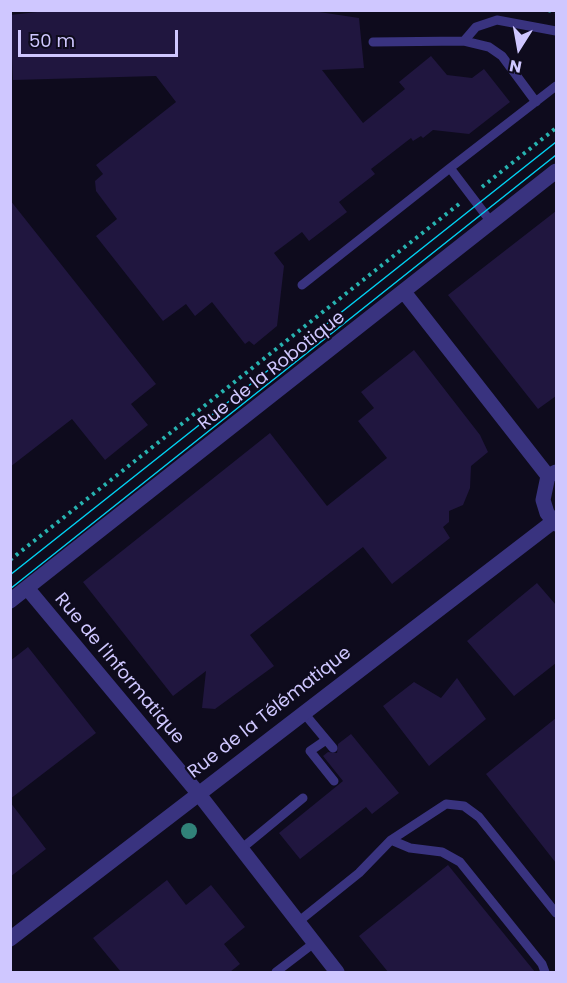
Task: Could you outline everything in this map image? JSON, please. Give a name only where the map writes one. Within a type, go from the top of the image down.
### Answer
[{"type":"street","name":"Rue de la Robotique","points":[[10,601],[491,222],[554,177]]},
{"type":"street","points":[[404,292],[552,474],[543,500],[547,513],[555,523]]},
{"type":"street","name":"Rue de la Télématique","points":[[10,939],[303,712],[555,523]]},
{"type":"street","name":"Rue de l'Informatique","points":[[27,588],[198,793],[338,972]]},
{"type":"lane","points":[[464,41],[476,27],[497,21],[556,31]]},
{"type":"lane","points":[[373,42],[464,41],[489,47],[502,56],[536,102]]},
{"type":"lane","points":[[302,285],[556,86]]},
{"type":"lane","points":[[450,168],[491,222]]},
{"type":"lane","points":[[303,712],[333,748]]},
{"type":"lane","points":[[326,740],[310,752],[333,781]]},
{"type":"lane","points":[[241,849],[303,798]]},
{"type":"lane","points":[[298,922],[359,873],[391,840],[446,804],[464,806],[479,817],[556,913]]},
{"type":"lane","points":[[391,840],[410,848],[442,852],[460,862],[542,964],[545,972]]},
{"type":"lane","points":[[276,972],[314,943]]},
{"type":"path","points":[[548,10],[556,12]]},
{"type":"path","points":[[10,560],[556,128]]},
{"type":"building","points":[[55,10],[306,10],[359,18],[364,68],[322,70],[363,123],[405,89],[399,82],[431,56],[447,75],[472,78],[484,69],[510,102],[469,134],[433,130],[423,138],[421,136],[413,141],[411,138],[371,169],[375,174],[339,202],[347,212],[309,241],[302,232],[274,253],[284,266],[277,326],[254,345],[249,341],[245,344],[212,302],[195,316],[186,304],[163,321],[96,236],[117,219],[96,191],[95,181],[103,174],[96,165],[176,102],[156,76],[13,80],[10,15]]},
{"type":"building","points":[[10,200],[156,384],[131,404],[148,425],[105,460],[72,419],[10,467]]},
{"type":"building","points":[[556,211],[556,396],[538,409],[448,295]]},
{"type":"building","points":[[414,350],[480,435],[488,452],[471,466],[470,488],[463,505],[449,511],[449,522],[443,527],[450,538],[392,584],[363,547],[250,635],[274,666],[215,709],[202,708],[206,671],[173,696],[83,582],[270,433],[327,506],[387,458],[358,421],[374,408],[361,392]]},
{"type":"building","points":[[537,583],[556,605],[556,663],[514,696],[467,641]]},
{"type":"building","points":[[28,647],[96,733],[10,799],[10,661]]},
{"type":"building","points":[[457,678],[486,719],[429,766],[383,706],[414,682],[441,698]]},
{"type":"building","points":[[556,718],[556,863],[486,774]]},
{"type":"building","points":[[351,734],[399,793],[372,814],[366,807],[300,859],[279,833],[343,781],[323,756],[328,752],[337,753],[338,744]]},
{"type":"building","points":[[10,802],[46,849],[10,877]]},
{"type":"building","points":[[448,865],[535,972],[388,972],[359,936]]},
{"type":"building","points":[[167,880],[186,905],[211,885],[245,927],[224,944],[240,964],[230,972],[121,972],[93,938]]},
{"type":"tram line","points":[[10,575],[556,142]]},
{"type":"tram line","points":[[10,589],[556,155]]}]
